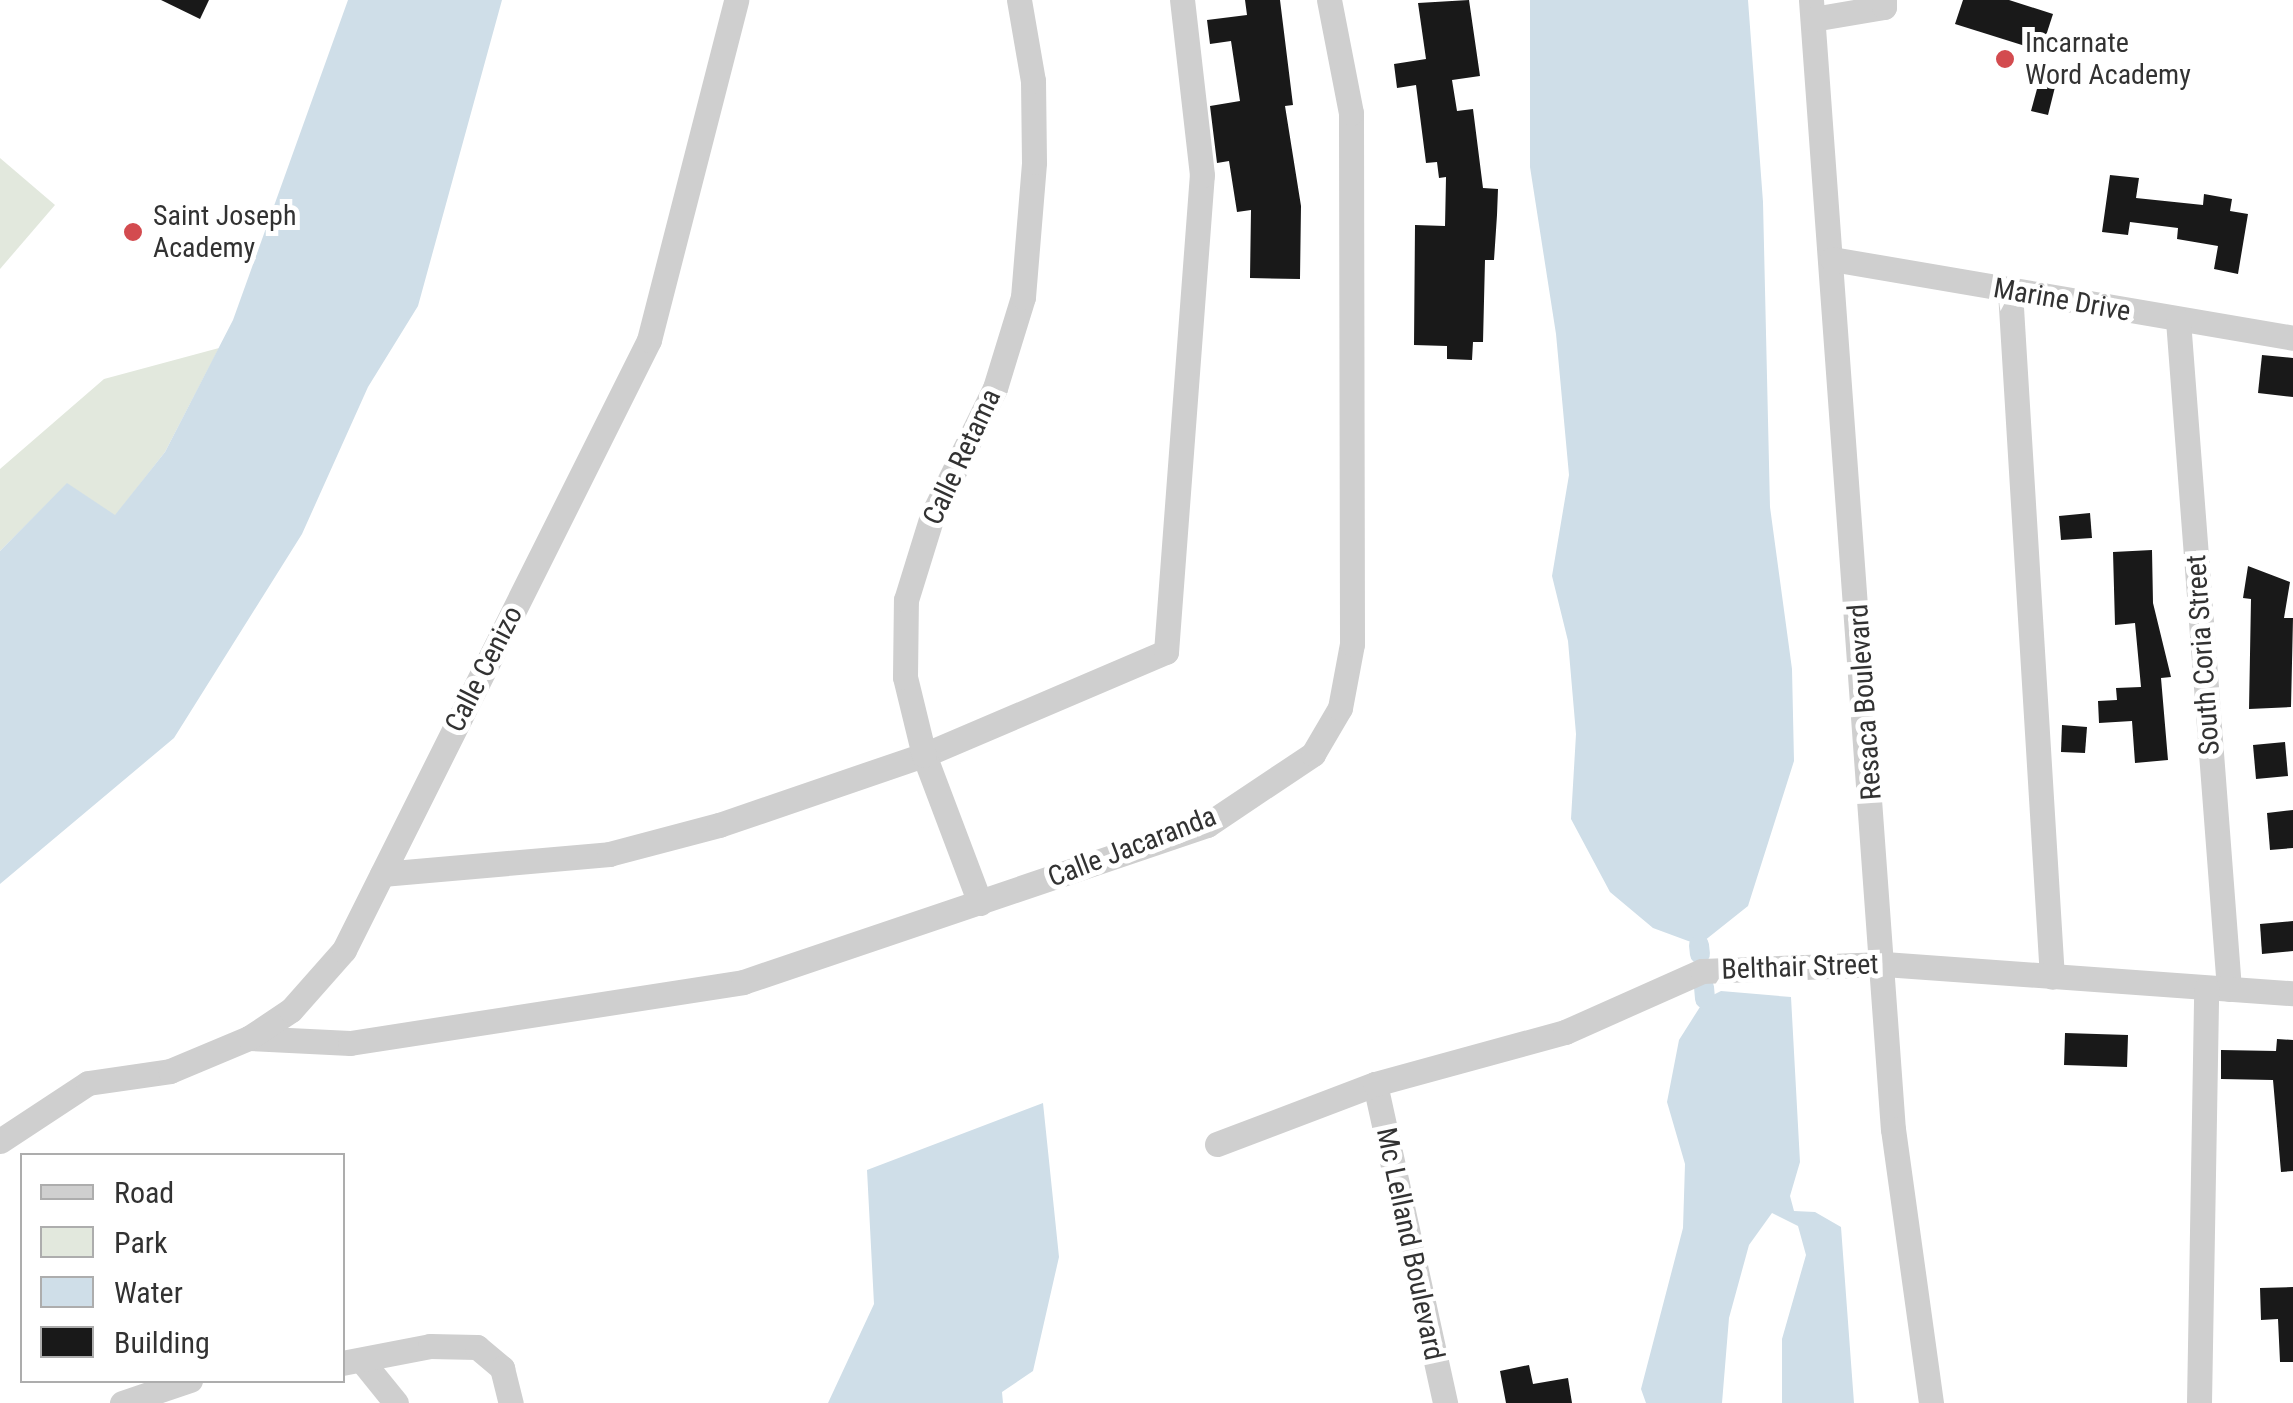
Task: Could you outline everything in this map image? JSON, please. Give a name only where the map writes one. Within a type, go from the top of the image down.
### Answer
[{"type":"street","name":"Calle Cenizo","points":[[0,1141],[88,1082],[170,1072],[249,1038],[321,982],[382,874],[650,340],[736,0]]},
{"type":"street","name":"Calle Retama","points":[[980,903],[924,755],[905,677],[906,600],[932,516],[995,388],[1023,297],[1034,162],[1033,81],[1019,0]]},
{"type":"street","points":[[382,874],[609,854],[719,826],[924,755],[1166,652],[1202,175],[1182,0]]},
{"type":"street","name":"Calle Jacaranda","points":[[249,1038],[350,1044],[639,1002],[742,982],[1207,824],[1313,754],[1340,708],[1352,644],[1351,113],[1329,0]]},
{"type":"street","points":[[1812,9],[1884,7],[1884,0]]},
{"type":"street","name":"Resaca Boulevard","points":[[1812,9],[1894,1130],[1930,1403]]},
{"type":"street","name":"Marine Drive","points":[[1832,258],[2293,338]]},
{"type":"street","points":[[2010,291],[2052,977]]},
{"type":"street","name":"South Coria Street","points":[[2178,320],[2217,989],[2199,1403]]},
{"type":"street","name":"Belthair Street","points":[[1217,1144],[1375,1084],[1565,1032],[1702,971],[1884,964],[2293,994]]},
{"type":"street","name":"Mc Lelland Boulevard","points":[[1375,1084],[1446,1403]]},
{"type":"street","points":[[352,1362],[430,1346],[476,1347],[502,1368],[510,1403]]},
{"type":"street","points":[[352,1362],[396,1403]]},
{"type":"street","points":[[122,1403],[181,1383]]},
{"type":"green space","points":[[0,158],[55,205],[0,269]]},
{"type":"green space","points":[[219,348],[165,452],[115,516],[67,484],[0,551],[0,469],[104,379]]},
{"type":"water","points":[[348,0],[502,0],[418,306],[368,387],[302,534],[174,738],[0,884],[0,551],[67,483],[115,515],[165,452],[233,320]]},
{"type":"water","points":[[1530,0],[1748,0],[1763,202],[1770,507],[1792,669],[1794,761],[1748,906],[1699,945],[1653,928],[1610,892],[1571,819],[1576,734],[1568,641],[1552,576],[1569,475],[1556,334],[1530,167]]},
{"type":"water","points":[[1721,991],[1791,997],[1800,1162],[1790,1196],[1794,1211],[1815,1212],[1841,1227],[1854,1403],[1782,1403],[1782,1339],[1806,1255],[1798,1226],[1772,1213],[1749,1245],[1729,1318],[1722,1403],[1646,1403],[1641,1389],[1683,1228],[1685,1164],[1667,1102],[1679,1040],[1705,999]]},
{"type":"water","points":[[1043,1103],[1059,1257],[1033,1371],[1002,1392],[1003,1403],[828,1403],[874,1304],[867,1170]]},
{"type":"building","points":[[161,0],[209,0],[200,19]]},
{"type":"building","points":[[1245,0],[1280,0],[1293,105],[1285,106],[1301,206],[1300,279],[1250,278],[1251,210],[1237,212],[1229,161],[1217,163],[1210,106],[1240,101],[1231,41],[1210,44],[1207,20],[1247,15]]},
{"type":"building","points":[[1469,0],[1480,76],[1452,80],[1457,111],[1473,109],[1483,188],[1498,189],[1494,260],[1485,260],[1483,342],[1473,342],[1472,360],[1447,359],[1447,346],[1414,345],[1415,225],[1445,226],[1446,177],[1439,178],[1437,162],[1426,163],[1416,85],[1397,88],[1394,64],[1426,59],[1418,3]]},
{"type":"building","points":[[1963,0],[2009,0],[2053,14],[2041,51],[1955,24]]},
{"type":"building","points":[[2040,78],[2056,83],[2048,115],[2031,111]]},
{"type":"building","points":[[2110,175],[2139,178],[2136,198],[2203,205],[2204,194],[2232,199],[2230,211],[2248,214],[2238,274],[2214,269],[2218,246],[2177,239],[2178,228],[2130,222],[2128,235],[2102,232]]},
{"type":"building","points":[[2262,355],[2293,358],[2293,397],[2258,393]]},
{"type":"building","points":[[2090,513],[2092,538],[2061,540],[2059,516]]},
{"type":"building","points":[[2152,550],[2153,603],[2171,677],[2161,678],[2168,760],[2135,763],[2132,721],[2099,723],[2098,701],[2117,700],[2116,688],[2141,687],[2135,623],[2115,625],[2113,552]]},
{"type":"building","points":[[2248,566],[2290,582],[2284,618],[2293,618],[2291,707],[2249,709],[2251,599],[2243,598]]},
{"type":"building","points":[[2062,725],[2087,727],[2085,753],[2061,752]]},
{"type":"building","points":[[2285,742],[2288,776],[2256,779],[2253,745]]},
{"type":"building","points":[[2293,810],[2293,848],[2270,850],[2267,813]]},
{"type":"building","points":[[2293,921],[2293,951],[2262,954],[2260,924]]},
{"type":"building","points":[[2065,1033],[2128,1035],[2127,1067],[2064,1065]]},
{"type":"building","points":[[2277,1039],[2293,1040],[2293,1171],[2281,1172],[2273,1080],[2221,1079],[2221,1050],[2276,1051]]},
{"type":"building","points":[[2293,1287],[2293,1362],[2280,1362],[2278,1319],[2261,1320],[2260,1288]]},
{"type":"building","points":[[1529,1365],[1533,1384],[1568,1378],[1572,1403],[1506,1403],[1500,1371]]},
{"type":"waterway","points":[[1699,945],[1700,954]]},
{"type":"waterway","points":[[1704,987],[1705,999]]},
{"type":"place","name":"Incarnate Word Academy","points":[[2005,59]]},
{"type":"place","name":"Saint Joseph Academy","points":[[133,232]]}]
